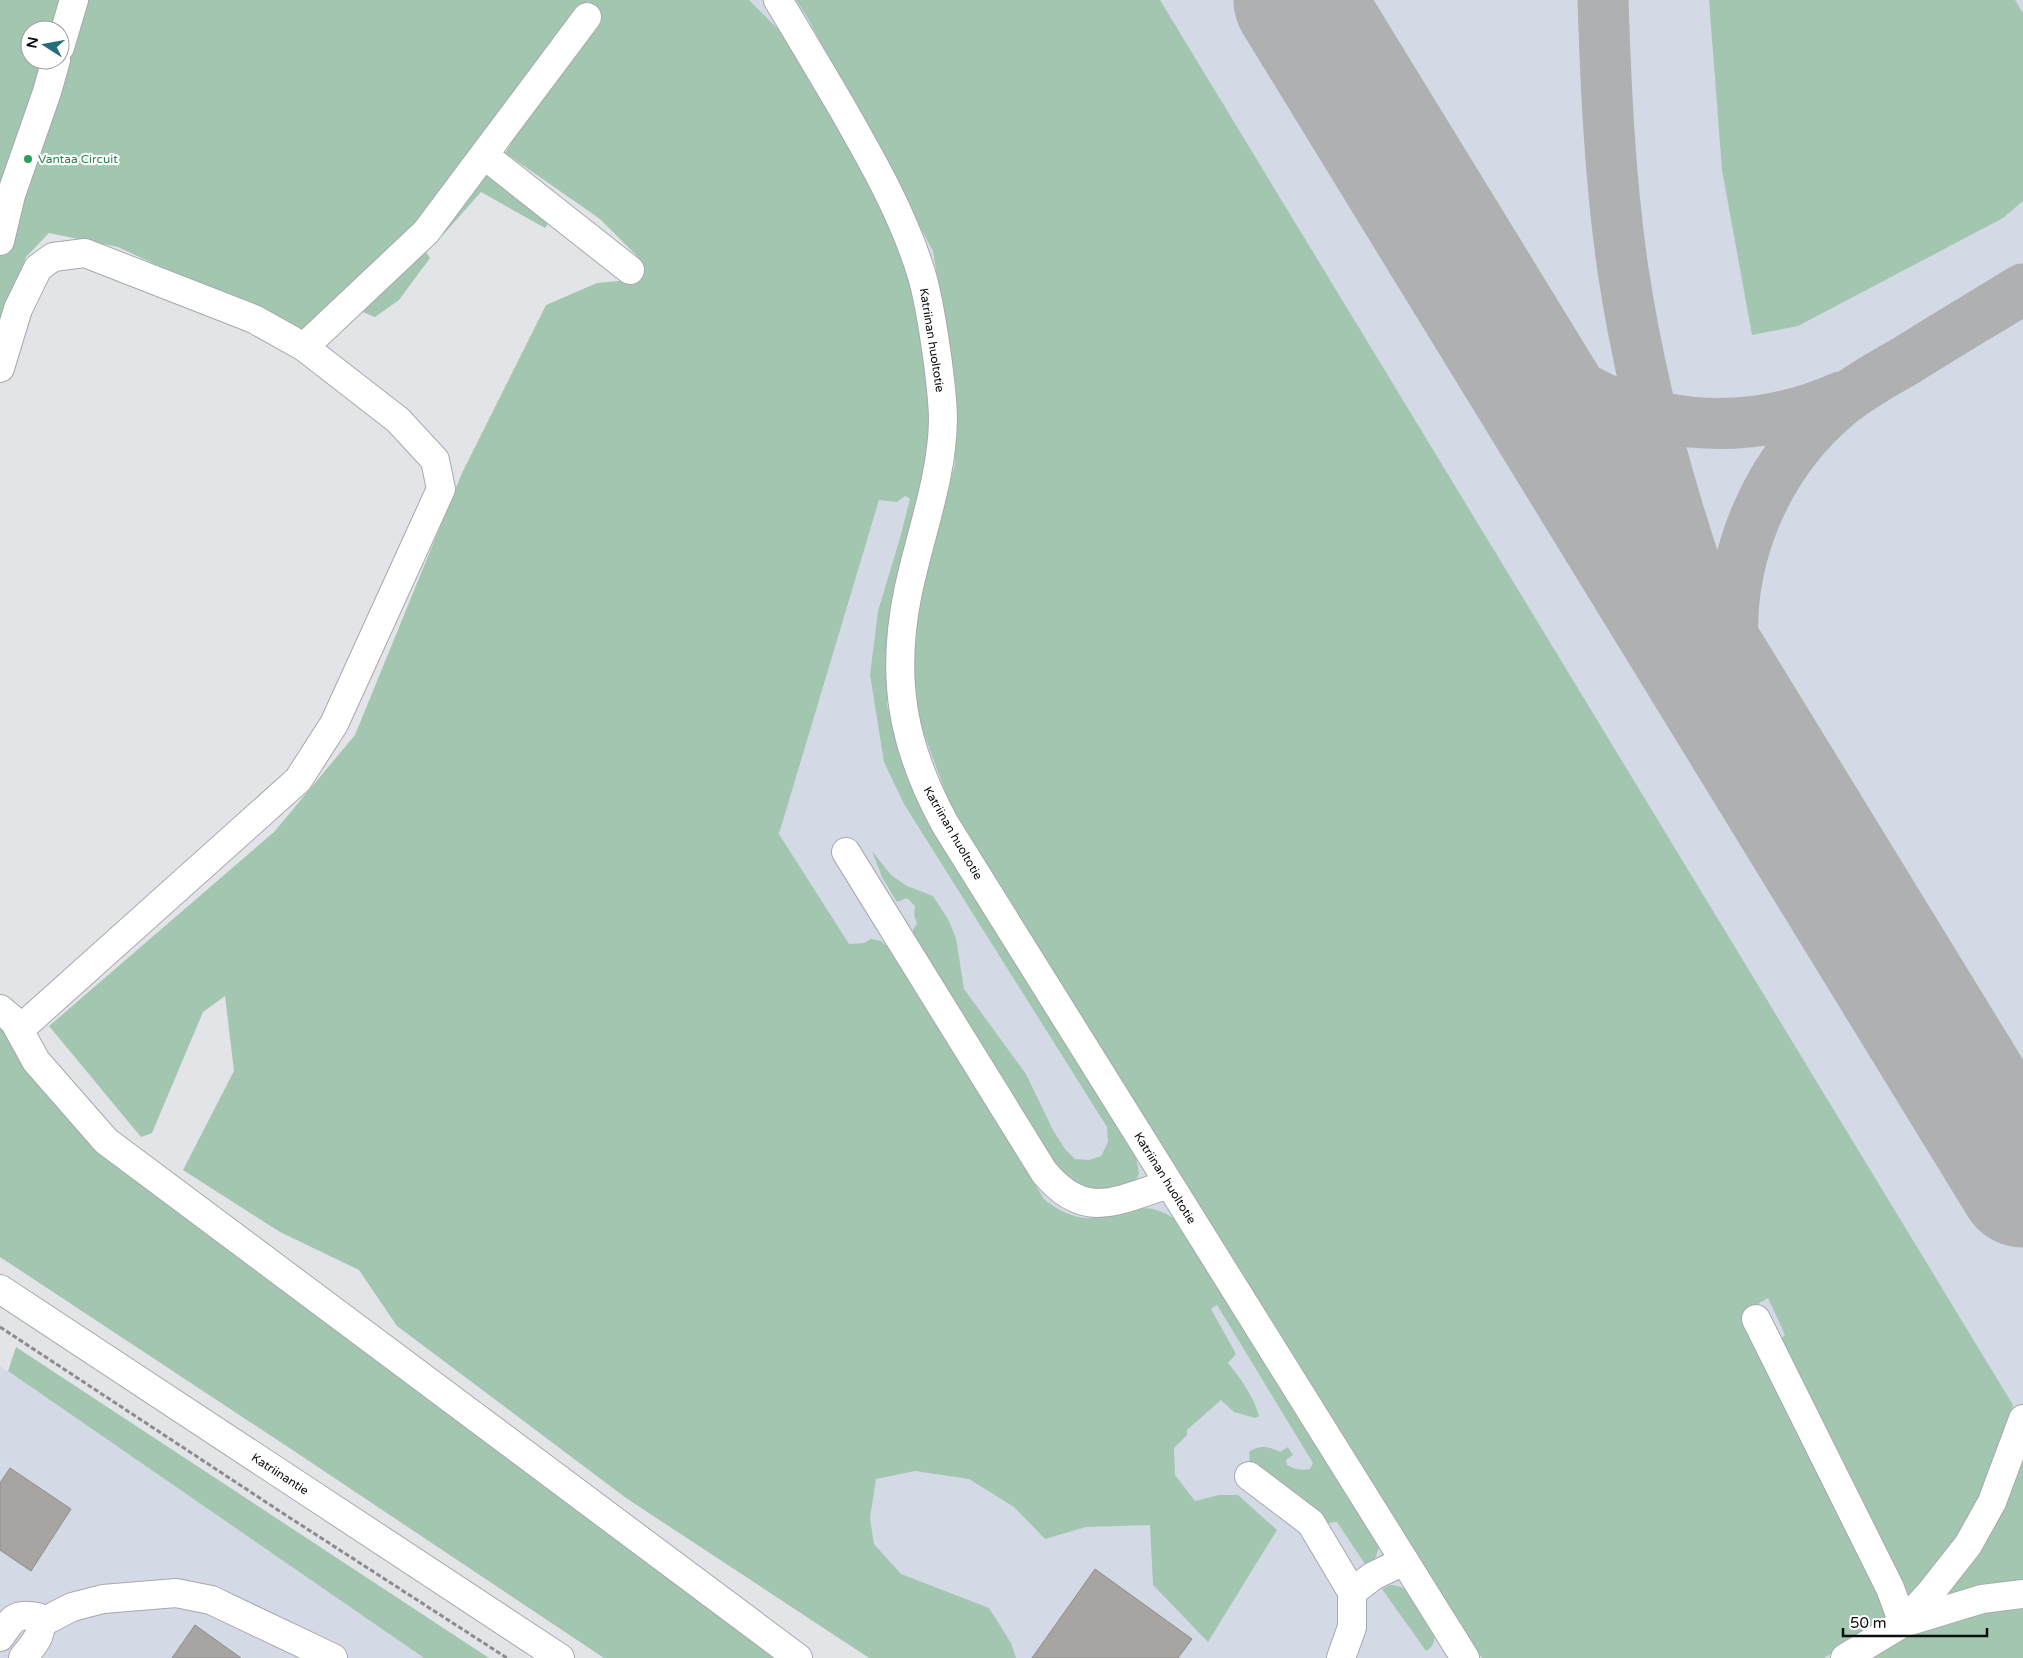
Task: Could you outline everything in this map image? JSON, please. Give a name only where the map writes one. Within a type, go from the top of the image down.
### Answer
[{"type":"main road","points":[[68,20],[74,0]]},
{"type":"main road","name":"Katriinan huoltotie","points":[[778,0],[887,189],[922,278],[936,343],[943,419],[939,459],[934,492],[908,590],[899,660],[901,696],[911,747],[928,792],[945,824],[1465,1658]]},
{"type":"main road","points":[[304,347],[426,232],[587,17]]},
{"type":"main road","points":[[0,241],[11,195],[53,70]]},
{"type":"main road","points":[[484,155],[630,270]]},
{"type":"main road","points":[[0,368],[18,310],[38,268],[53,257],[85,253],[254,319],[304,347],[398,420],[435,460],[441,489],[334,724],[298,780],[19,1030]]},
{"type":"main road","points":[[846,852],[1039,1163],[1056,1187],[1072,1198],[1098,1204],[1115,1201],[1169,1184]]},
{"type":"main road","points":[[0,1009],[14,1021],[36,1062],[106,1141],[798,1658]]},
{"type":"main road","name":"Katriinantie","points":[[0,1289],[560,1658]]},
{"type":"main road","points":[[1756,1319],[1890,1588],[1903,1623]]},
{"type":"main road","points":[[1903,1623],[1931,1592],[1968,1545],[1992,1502],[2023,1419]]},
{"type":"main road","points":[[1249,1476],[1311,1523],[1363,1584]]},
{"type":"main road","points":[[1341,1658],[1352,1627],[1363,1584],[1404,1561]]},
{"type":"main road","points":[[41,1623],[72,1607],[103,1599],[176,1593],[211,1600],[333,1658]]},
{"type":"main road","points":[[1845,1658],[1903,1623],[1982,1599],[2023,1594]]},
{"type":"main road","points":[[0,1637],[14,1618],[21,1615],[37,1617],[41,1623],[41,1633],[23,1658]]},
{"type":"path","points":[[0,1327],[507,1658]]},
{"type":"shaded area","points":[[596,0],[2023,0],[2023,1658],[965,1658],[856,1562],[848,1445],[1048,1261],[779,834],[879,499]]},
{"type":"shaded area","points":[[0,1366],[8,1371],[424,1658],[0,1658]]},
{"type":"green space","points":[[0,0],[749,0],[780,31],[805,71],[885,212],[904,264],[917,310],[926,360],[931,413],[927,457],[887,661],[887,705],[901,758],[916,793],[1135,1153],[1139,1173],[1134,1186],[1100,1197],[1063,1182],[913,933],[913,929],[917,924],[914,915],[915,906],[907,898],[897,902],[882,877],[872,851],[891,875],[907,886],[933,896],[948,919],[956,938],[964,989],[1026,1074],[1053,1130],[1065,1149],[1075,1159],[1089,1160],[1101,1156],[1108,1142],[1107,1127],[904,804],[884,762],[870,675],[878,611],[910,499],[905,496],[897,502],[879,500],[779,834],[849,944],[864,943],[871,939],[881,941],[896,954],[1044,1199],[1061,1210],[1080,1217],[1094,1218],[1143,1208],[1163,1212],[1175,1219],[1381,1541],[1375,1559],[1367,1567],[1337,1522],[1328,1523],[1324,1526],[1250,1466],[1249,1452],[1256,1448],[1264,1447],[1280,1452],[1288,1447],[1293,1455],[1286,1460],[1287,1465],[1295,1469],[1310,1469],[1313,1463],[1217,1305],[1211,1309],[1236,1354],[1228,1363],[1246,1388],[1259,1416],[1255,1418],[1234,1412],[1221,1400],[1187,1430],[1187,1435],[1174,1448],[1175,1475],[1195,1501],[1219,1495],[1238,1495],[1277,1530],[1208,1642],[1153,1585],[1150,1525],[1086,1527],[1045,1539],[1014,1507],[969,1479],[915,1471],[876,1479],[870,1518],[874,1544],[901,1574],[989,1608],[1011,1643],[1016,1658],[869,1658],[626,1498],[397,1326],[359,1270],[280,1232],[183,1170],[234,1071],[225,996],[203,1012],[152,1133],[141,1137],[49,1026],[274,832],[355,735],[462,473],[546,305],[597,283],[640,279],[639,258],[600,219],[505,153],[571,47],[596,11],[588,1],[580,8],[427,217],[300,332],[118,247],[49,233],[26,257],[0,337]]},
{"type":"green space","points":[[796,0],[1160,0],[2013,1405],[2002,1448],[1987,1490],[1940,1563],[1906,1600],[1777,1342],[1785,1335],[1768,1298],[1743,1313],[1882,1593],[1889,1615],[1824,1658],[1482,1658],[952,810],[916,712],[913,635],[928,564],[955,464],[956,388],[933,251],[807,17]]},
{"type":"green space","points":[[1709,0],[2015,0],[2023,13],[2023,201],[2003,218],[1798,326],[1752,335],[1722,170]]},
{"type":"green space","points":[[488,168],[552,218],[545,228],[481,192],[442,236],[437,226]]},
{"type":"green space","points":[[416,251],[426,252],[430,258],[399,300],[375,317],[363,312],[370,296]]},
{"type":"green space","points":[[0,1026],[91,1139],[782,1658],[604,1658],[0,1257]]},
{"type":"green space","points":[[16,1347],[489,1658],[424,1658],[8,1371]]},
{"type":"green space","points":[[2023,1458],[2023,1588],[1938,1602],[2010,1489]]},
{"type":"green space","points":[[1395,1585],[1408,1592],[1430,1626],[1434,1642],[1426,1651],[1382,1589]]},
{"type":"green space","points":[[2023,1609],[2023,1658],[1870,1658],[1936,1625],[1960,1618]]},
{"type":"building","points":[[10,1468],[71,1509],[31,1571],[0,1550],[0,1483]]},
{"type":"building","points":[[1095,1569],[1192,1639],[1178,1658],[1032,1658]]},
{"type":"building","points":[[195,1625],[241,1658],[172,1658]]},
{"type":"taxiway","points":[[1603,0],[1609,135],[1623,270],[1642,373],[1654,424],[1699,576],[1736,674],[1786,783],[1842,888]]},
{"type":"taxiway","points":[[1451,250],[1500,321],[1543,362],[1581,387],[1622,406],[1664,418],[1707,423],[1751,422],[1796,413],[1841,397]]},
{"type":"taxiway","points":[[1733,646],[1733,612],[1737,578],[1745,545],[1772,483],[1812,429],[1853,392],[2023,289]]},
{"type":"taxiway","points":[[1951,1066],[2023,1167]]},
{"type":"runway","points":[[1298,0],[2023,1183]]},
{"type":"place","name":"Vantaa Circuit","points":[[28,159]]}]
